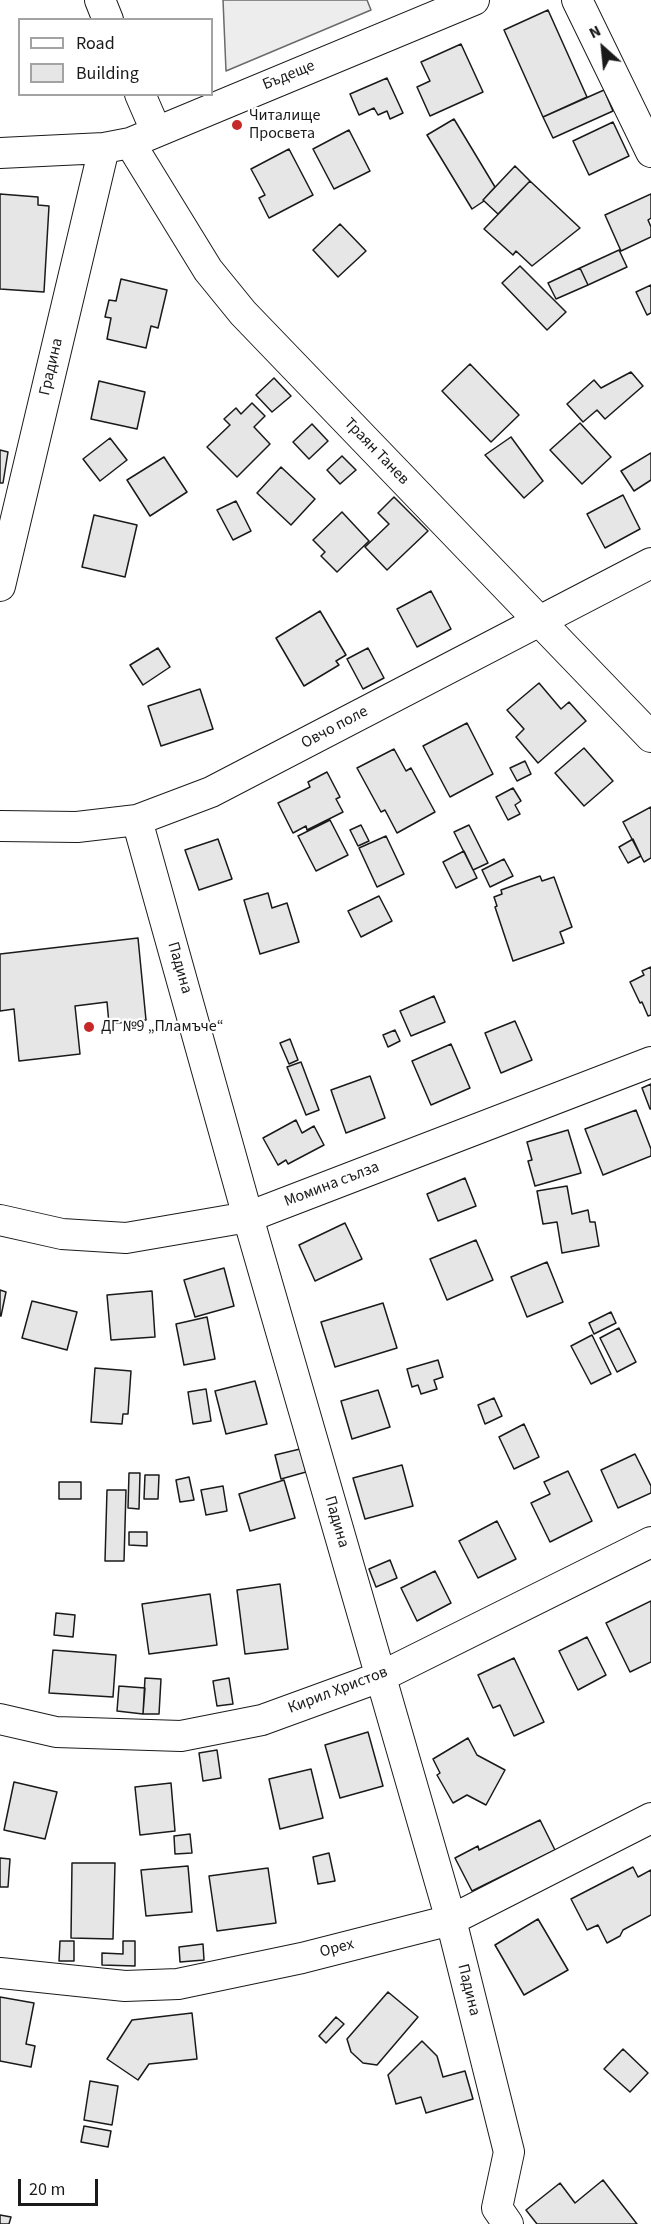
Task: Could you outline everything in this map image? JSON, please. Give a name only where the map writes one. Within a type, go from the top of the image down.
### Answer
[{"type":"street","points":[[100,0],[107,18]]},
{"type":"street","name":"Бъдеще","points":[[130,141],[474,0]]},
{"type":"street","points":[[577,0],[651,152]]},
{"type":"street","name":"Траян Танев","points":[[140,96],[130,141],[207,270],[243,313],[651,737]]},
{"type":"street","points":[[0,153],[130,141]]},
{"type":"street","name":"Градина","points":[[0,586],[130,141]]},
{"type":"street","name":"Овчо поле","points":[[0,826],[77,827],[137,820],[210,792],[651,563]]},
{"type":"street","name":"Падина","points":[[137,820],[248,1217],[451,1920],[509,2152],[497,2208],[508,2224]]},
{"type":"street","name":"Момина сълза","points":[[0,1220],[62,1234],[126,1238],[248,1217],[651,1062]]},
{"type":"street","name":"Кирил Христов","points":[[0,1719],[56,1732],[181,1736],[262,1720],[381,1677],[651,1542]]},
{"type":"street","name":"Орех","points":[[0,1973],[125,1986],[178,1984],[302,1958],[451,1920],[651,1818]]},
{"type":"shaded area","points":[[223,0],[367,0],[371,10],[226,71]]},
{"type":"building","points":[[548,10],[587,97],[543,117],[504,30]]},
{"type":"building","points":[[461,44],[483,92],[430,116],[417,87],[430,81],[421,62]]},
{"type":"building","points":[[387,78],[403,113],[390,119],[387,111],[378,115],[374,108],[359,115],[350,94]]},
{"type":"building","points":[[604,90],[613,111],[553,138],[543,117]]},
{"type":"building","points":[[454,119],[495,187],[484,201],[472,209],[427,135]]},
{"type":"building","points":[[613,122],[629,156],[589,175],[573,141]]},
{"type":"building","points":[[349,130],[370,171],[334,189],[313,149]]},
{"type":"building","points":[[289,149],[313,195],[269,218],[259,198],[265,195],[251,169]]},
{"type":"building","points":[[515,166],[530,181],[498,214],[483,200]]},
{"type":"building","points":[[530,181],[580,228],[532,266],[516,251],[513,255],[484,229]]},
{"type":"building","points":[[0,194],[38,197],[38,205],[49,206],[44,292],[0,289]]},
{"type":"building","points":[[651,194],[651,218],[648,220],[651,237],[621,251],[605,215]]},
{"type":"building","points":[[340,224],[366,251],[338,277],[313,250]]},
{"type":"building","points":[[619,250],[627,267],[588,285],[580,268]]},
{"type":"building","points":[[520,266],[566,312],[547,330],[502,283]]},
{"type":"building","points":[[580,268],[588,285],[556,299],[548,283]]},
{"type":"building","points":[[121,279],[167,290],[158,328],[151,326],[146,348],[107,339],[111,318],[105,317],[109,300],[116,301]]},
{"type":"building","points":[[651,285],[651,313],[647,315],[636,292]]},
{"type":"building","points":[[470,364],[519,415],[491,442],[442,391]]},
{"type":"building","points":[[631,372],[643,386],[605,419],[597,410],[583,422],[567,404],[594,380],[601,388]]},
{"type":"building","points":[[274,378],[291,396],[272,412],[256,395]]},
{"type":"building","points":[[99,381],[145,392],[137,429],[91,419]]},
{"type":"building","points":[[252,403],[265,416],[254,427],[270,444],[237,477],[207,447],[230,425],[224,419],[236,408],[241,414]]},
{"type":"building","points":[[580,423],[611,457],[582,484],[550,450]]},
{"type":"building","points":[[312,424],[328,441],[309,459],[293,442]]},
{"type":"building","points":[[511,437],[543,481],[524,498],[485,455]]},
{"type":"building","points":[[110,438],[127,460],[100,481],[83,459]]},
{"type":"building","points":[[0,450],[8,452],[3,483],[0,483]]},
{"type":"building","points":[[651,453],[651,480],[634,491],[621,471]]},
{"type":"building","points":[[342,456],[356,470],[340,484],[327,470]]},
{"type":"building","points":[[164,457],[187,492],[150,516],[127,480]]},
{"type":"building","points":[[281,467],[315,499],[291,525],[257,493]]},
{"type":"building","points":[[623,495],[640,529],[605,548],[587,514]]},
{"type":"building","points":[[394,497],[428,531],[387,570],[365,547],[389,524],[378,513]]},
{"type":"building","points":[[236,501],[251,531],[233,540],[217,510]]},
{"type":"building","points":[[342,512],[369,541],[337,572],[321,556],[325,552],[313,540]]},
{"type":"building","points":[[94,515],[137,525],[125,577],[82,567]]},
{"type":"building","points":[[431,591],[451,629],[417,647],[397,609]]},
{"type":"building","points":[[320,611],[346,655],[336,661],[339,665],[304,686],[276,638]]},
{"type":"building","points":[[158,648],[170,667],[143,685],[130,665]]},
{"type":"building","points":[[368,648],[384,678],[363,689],[347,659]]},
{"type":"building","points":[[539,683],[561,709],[569,702],[586,721],[538,763],[516,737],[524,729],[507,710]]},
{"type":"building","points":[[200,689],[213,729],[161,746],[148,706]]},
{"type":"building","points":[[467,723],[493,774],[450,797],[423,746]]},
{"type":"building","points":[[584,748],[613,781],[584,806],[555,773]]},
{"type":"building","points":[[394,749],[406,771],[411,768],[435,812],[397,833],[385,810],[381,812],[357,768]]},
{"type":"building","points":[[525,761],[531,774],[517,781],[510,768]]},
{"type":"building","points":[[327,772],[340,797],[336,799],[343,812],[307,830],[306,826],[293,833],[278,803],[310,787],[308,782]]},
{"type":"building","points":[[513,788],[521,801],[515,805],[520,814],[508,820],[496,797]]},
{"type":"building","points":[[651,807],[651,858],[644,862],[623,822]]},
{"type":"building","points":[[330,820],[348,855],[316,871],[298,836]]},
{"type":"building","points":[[361,825],[369,841],[358,846],[350,830]]},
{"type":"building","points":[[469,825],[488,863],[473,870],[454,832]]},
{"type":"building","points":[[386,836],[404,874],[377,887],[359,848]]},
{"type":"building","points":[[218,839],[232,879],[199,890],[185,850]]},
{"type":"building","points":[[633,839],[641,856],[628,863],[619,847]]},
{"type":"building","points":[[464,851],[477,878],[456,888],[443,862]]},
{"type":"building","points":[[504,859],[513,876],[490,887],[482,870]]},
{"type":"building","points":[[540,876],[542,881],[554,877],[572,927],[560,932],[564,943],[513,961],[495,907],[497,906],[494,897],[502,894],[501,890]]},
{"type":"building","points":[[268,893],[272,908],[287,903],[299,942],[260,954],[244,900]]},
{"type":"building","points":[[379,896],[392,921],[361,937],[348,911]]},
{"type":"building","points":[[138,938],[146,1020],[109,1024],[107,1002],[75,1006],[80,1054],[19,1061],[14,1009],[0,1011],[0,954]]},
{"type":"building","points":[[651,967],[651,1015],[648,1016],[630,982],[644,975],[642,971]]},
{"type":"building","points":[[434,996],[445,1022],[411,1036],[400,1011]]},
{"type":"building","points":[[515,1021],[532,1060],[501,1073],[485,1033]]},
{"type":"building","points":[[395,1030],[400,1041],[388,1047],[383,1035]]},
{"type":"building","points":[[290,1039],[298,1060],[289,1064],[280,1043]]},
{"type":"building","points":[[451,1044],[470,1088],[431,1105],[412,1061]]},
{"type":"building","points":[[301,1062],[319,1110],[306,1115],[287,1067]]},
{"type":"building","points":[[370,1076],[385,1118],[346,1133],[331,1090]]},
{"type":"building","points":[[651,1084],[651,1109],[650,1109],[642,1088]]},
{"type":"building","points":[[636,1110],[651,1149],[651,1156],[603,1175],[585,1129]]},
{"type":"building","points":[[296,1120],[302,1133],[314,1126],[324,1145],[288,1164],[286,1160],[278,1165],[263,1138]]},
{"type":"building","points":[[568,1130],[581,1173],[535,1186],[528,1161],[532,1160],[527,1142]]},
{"type":"building","points":[[465,1178],[476,1206],[438,1221],[427,1194]]},
{"type":"building","points":[[567,1186],[572,1214],[588,1210],[590,1222],[595,1222],[599,1246],[562,1253],[557,1222],[543,1224],[537,1191]]},
{"type":"building","points":[[345,1223],[362,1259],[315,1281],[299,1245]]},
{"type":"building","points":[[476,1240],[493,1280],[447,1300],[430,1259]]},
{"type":"building","points":[[547,1262],[563,1302],[527,1317],[511,1277]]},
{"type":"building","points":[[224,1268],[234,1306],[195,1317],[184,1280]]},
{"type":"building","points":[[0,1290],[6,1292],[1,1316],[0,1316]]},
{"type":"building","points":[[152,1291],[155,1337],[111,1340],[107,1295]]},
{"type":"building","points":[[32,1301],[77,1312],[67,1350],[22,1338]]},
{"type":"building","points":[[383,1303],[397,1348],[335,1367],[321,1322]]},
{"type":"building","points":[[611,1312],[616,1323],[594,1334],[589,1323]]},
{"type":"building","points":[[207,1317],[215,1359],[184,1365],[176,1324]]},
{"type":"building","points":[[619,1328],[636,1362],[617,1372],[600,1338]]},
{"type":"building","points":[[592,1335],[611,1374],[591,1384],[571,1346]]},
{"type":"building","points":[[438,1360],[443,1377],[434,1380],[437,1389],[421,1394],[418,1385],[412,1387],[407,1369]]},
{"type":"building","points":[[95,1368],[131,1371],[128,1414],[123,1414],[122,1424],[91,1422]]},
{"type":"building","points":[[255,1381],[267,1424],[226,1434],[215,1391]]},
{"type":"building","points":[[206,1389],[211,1421],[193,1424],[188,1392]]},
{"type":"building","points":[[378,1390],[390,1427],[352,1439],[341,1401]]},
{"type":"building","points":[[494,1398],[502,1416],[485,1424],[478,1405]]},
{"type":"building","points":[[524,1424],[539,1457],[514,1469],[499,1437]]},
{"type":"building","points":[[300,1449],[306,1472],[281,1479],[275,1455]]},
{"type":"building","points":[[635,1454],[651,1486],[651,1493],[618,1508],[601,1470]]},
{"type":"building","points":[[402,1465],[413,1506],[365,1519],[353,1478]]},
{"type":"building","points":[[568,1471],[592,1521],[550,1542],[531,1503],[550,1494],[544,1482]]},
{"type":"building","points":[[129,1473],[140,1473],[139,1509],[128,1508]]},
{"type":"building","points":[[145,1475],[159,1475],[158,1499],[144,1499]]},
{"type":"building","points":[[189,1477],[194,1500],[180,1502],[176,1480]]},
{"type":"building","points":[[284,1480],[295,1518],[250,1531],[239,1494]]},
{"type":"building","points":[[59,1482],[81,1482],[81,1499],[59,1499]]},
{"type":"building","points":[[223,1486],[227,1511],[206,1515],[201,1490]]},
{"type":"building","points":[[107,1490],[126,1490],[124,1561],[105,1561]]},
{"type":"building","points":[[497,1521],[516,1559],[478,1578],[459,1541]]},
{"type":"building","points":[[129,1532],[147,1532],[147,1546],[129,1545]]},
{"type":"building","points":[[390,1560],[397,1578],[376,1587],[369,1569]]},
{"type":"building","points":[[435,1571],[451,1603],[417,1621],[401,1588]]},
{"type":"building","points":[[280,1584],[288,1649],[245,1654],[237,1590]]},
{"type":"building","points":[[210,1594],[217,1645],[149,1654],[142,1604]]},
{"type":"building","points":[[651,1601],[651,1662],[630,1672],[606,1623]]},
{"type":"building","points":[[56,1613],[75,1615],[73,1637],[54,1635]]},
{"type":"building","points":[[587,1637],[606,1675],[578,1690],[559,1651]]},
{"type":"building","points":[[53,1650],[116,1655],[113,1697],[49,1693]]},
{"type":"building","points":[[514,1658],[544,1722],[514,1736],[500,1705],[493,1708],[478,1675]]},
{"type":"building","points":[[145,1678],[161,1679],[159,1714],[143,1714]]},
{"type":"building","points":[[229,1678],[233,1704],[217,1706],[213,1681]]},
{"type":"building","points":[[119,1686],[145,1688],[143,1714],[117,1711]]},
{"type":"building","points":[[368,1732],[383,1786],[340,1798],[325,1745]]},
{"type":"building","points":[[468,1738],[477,1755],[505,1770],[486,1805],[467,1795],[453,1803],[437,1775],[440,1773],[433,1759]]},
{"type":"building","points":[[217,1750],[221,1778],[203,1781],[199,1753]]},
{"type":"building","points":[[311,1769],[323,1818],[280,1829],[269,1779]]},
{"type":"building","points":[[14,1782],[57,1792],[45,1839],[4,1830]]},
{"type":"building","points":[[171,1783],[175,1831],[140,1835],[135,1787]]},
{"type":"building","points":[[540,1820],[555,1850],[472,1891],[455,1858],[478,1846],[479,1850]]},
{"type":"building","points":[[190,1834],[192,1853],[175,1854],[174,1836]]},
{"type":"building","points":[[329,1853],[335,1881],[318,1884],[313,1857]]},
{"type":"building","points":[[0,1858],[10,1859],[8,1887],[0,1887]]},
{"type":"building","points":[[72,1863],[115,1863],[113,1939],[71,1938]]},
{"type":"building","points":[[188,1866],[192,1912],[146,1916],[141,1870]]},
{"type":"building","points":[[633,1867],[638,1877],[651,1870],[651,1915],[623,1930],[620,1936],[607,1943],[598,1925],[587,1930],[571,1899]]},
{"type":"building","points":[[268,1868],[276,1923],[217,1931],[209,1876]]},
{"type":"building","points":[[538,1919],[568,1970],[524,1995],[495,1945]]},
{"type":"building","points":[[60,1941],[74,1941],[74,1961],[59,1961]]},
{"type":"building","points":[[123,1941],[135,1941],[135,1966],[102,1965],[102,1953],[123,1954]]},
{"type":"building","points":[[203,1944],[204,1960],[180,1962],[179,1947]]},
{"type":"building","points":[[388,1992],[418,2017],[377,2065],[363,2063],[351,2052],[347,2039]]},
{"type":"building","points":[[0,1997],[34,2003],[26,2044],[35,2046],[31,2067],[0,2061]]},
{"type":"building","points":[[192,2013],[197,2059],[149,2064],[138,2080],[107,2059],[132,2020]]},
{"type":"building","points":[[336,2017],[344,2024],[326,2043],[319,2036]]},
{"type":"building","points":[[422,2041],[437,2056],[443,2077],[465,2071],[473,2099],[426,2113],[421,2097],[396,2104],[388,2075]]},
{"type":"building","points":[[623,2049],[648,2073],[630,2092],[604,2069]]},
{"type":"building","points":[[90,2081],[118,2086],[112,2125],[84,2120]]},
{"type":"building","points":[[84,2126],[111,2131],[108,2147],[81,2142]]},
{"type":"building","points":[[603,2180],[637,2224],[537,2224],[526,2210],[560,2183],[575,2203]]},
{"type":"building","points":[[0,2215],[11,2217],[9,2224],[0,2224]]},
{"type":"place","name":"Читалище Просвета","points":[[237,125]]},
{"type":"place","name":"ДГ №9 „Пламъче“","points":[[89,1027]]}]
